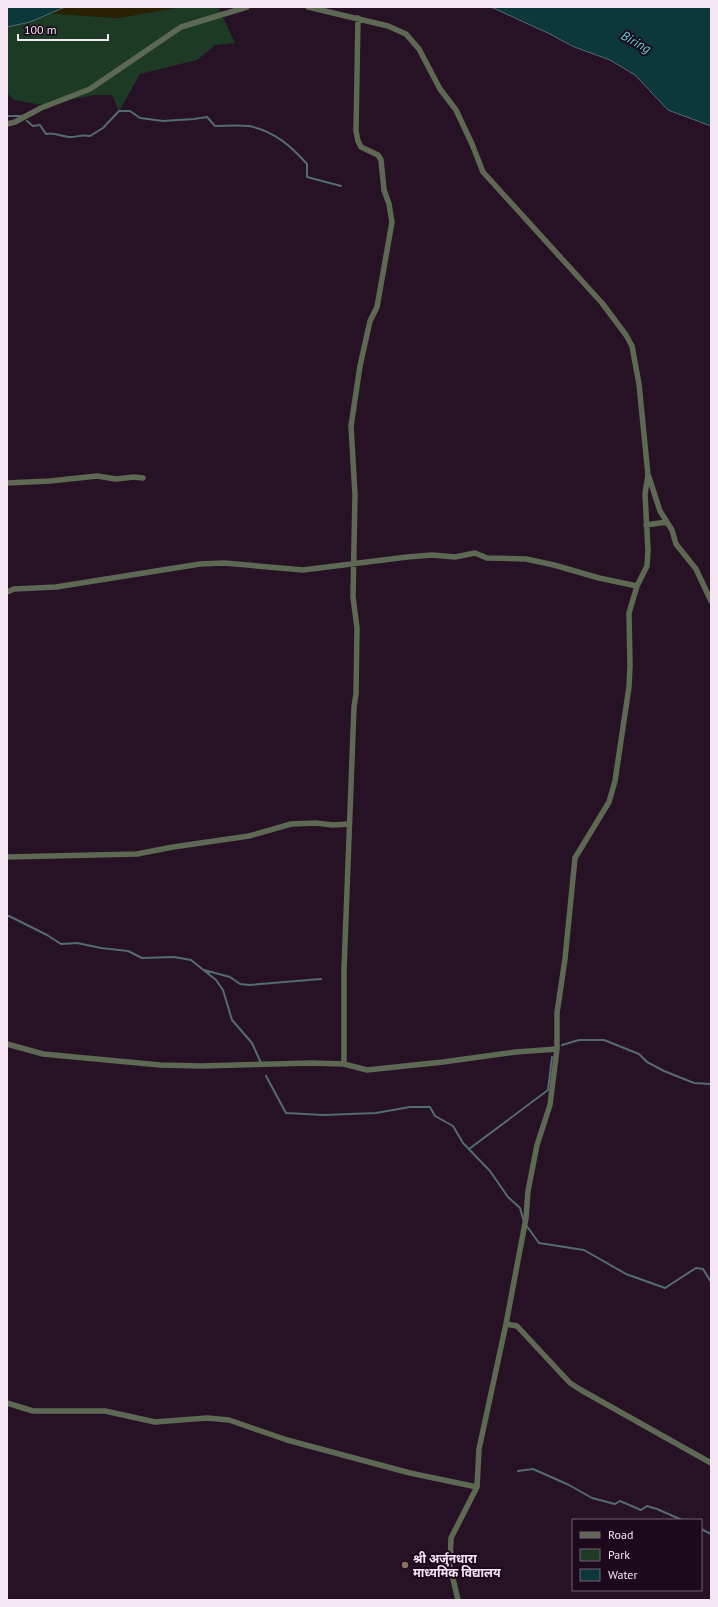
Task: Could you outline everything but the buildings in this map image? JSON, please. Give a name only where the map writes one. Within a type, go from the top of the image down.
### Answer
[{"type":"street","points":[[7,124],[15,122],[41,108],[90,89],[180,27],[247,7]]},
{"type":"street","points":[[308,7],[358,18],[400,30],[412,40],[440,89],[456,110],[483,172],[602,303],[626,335],[632,346],[640,384],[648,475],[660,511],[672,530],[676,544],[696,569],[711,600]]},
{"type":"street","points":[[341,7],[342,15]]},
{"type":"street","points":[[344,1064],[344,969],[354,707],[356,694],[357,628],[353,598],[355,495],[352,426],[360,366],[370,321],[377,307],[392,222],[389,204],[384,190],[381,160],[378,155],[361,147],[356,132],[358,18]]},
{"type":"street","points":[[458,1600],[450,1566],[450,1538],[477,1487],[479,1449],[506,1324],[526,1218],[528,1191],[537,1145],[550,1105],[557,1049],[558,1013],[575,858],[609,802],[615,781],[629,687],[629,613],[637,586],[647,566],[648,550],[645,494],[648,475]]},
{"type":"street","points":[[7,483],[36,482],[44,480],[50,481],[90,476],[116,479],[134,477],[143,478]]},
{"type":"street","points":[[646,525],[666,522]]},
{"type":"street","points":[[7,592],[14,589],[56,587],[200,564],[224,563],[303,570],[408,557],[432,555],[455,556],[475,553],[487,558],[526,559],[554,565],[599,578],[637,586]]},
{"type":"street","points":[[7,857],[137,854],[249,836],[292,824],[349,824]]},
{"type":"street","points":[[7,1044],[43,1054],[160,1065],[201,1066],[312,1063],[344,1064],[367,1070],[516,1052],[557,1049]]},
{"type":"street","points":[[506,1324],[517,1326],[570,1383],[711,1464]]},
{"type":"street","points":[[7,1403],[33,1411],[105,1411],[156,1422],[207,1418],[229,1420],[287,1440],[410,1473],[477,1487]]},
{"type":"green space","points":[[181,7],[218,7],[235,43],[215,45],[197,60],[140,74],[119,111],[112,95],[94,95],[42,105],[14,100],[7,93],[7,15],[46,13],[117,18]]},
{"type":"sand","points":[[7,7],[181,7],[117,18],[46,13]]},
{"type":"water","points":[[7,7],[65,7],[30,22],[7,27]]},
{"type":"water","name":"Biring","points":[[491,7],[711,7],[711,126],[668,110],[635,75],[610,60],[572,46],[550,34]]},
{"type":"waterway","points":[[27,121],[33,126],[40,125],[46,134],[71,137],[85,135],[90,136],[103,128],[119,111],[130,111],[140,118],[163,121],[207,117],[215,126],[249,126],[274,135],[295,151],[307,164],[307,177],[341,186]]},
{"type":"waterway","points":[[7,116],[21,116]]},
{"type":"waterway","points":[[7,917],[9,916],[47,935],[61,944],[77,943],[101,948],[128,951],[142,958],[174,957],[191,960],[216,980],[223,990],[232,1020],[252,1043],[261,1063]]},
{"type":"waterway","points":[[204,970],[230,977],[240,984],[249,985],[321,979]]},
{"type":"waterway","points":[[562,1045],[579,1040],[604,1040],[639,1054],[647,1062],[664,1071],[694,1083],[711,1084]]},
{"type":"waterway","points":[[469,1149],[548,1090],[552,1057]]},
{"type":"waterway","points":[[266,1076],[286,1113],[323,1115],[376,1113],[410,1107],[430,1107],[435,1116],[453,1126],[463,1143],[490,1171],[508,1197],[520,1208],[524,1222]]},
{"type":"waterway","points":[[526,1225],[539,1243],[584,1250],[626,1274],[665,1288],[696,1268],[703,1269],[711,1282]]},
{"type":"waterway","points":[[518,1471],[533,1469],[569,1485],[592,1498],[615,1504],[620,1501],[641,1510],[647,1506],[680,1519]]},
{"type":"waterway","points":[[702,1530],[711,1534]]},
{"type":"place","name":"श्री अर्जुनधारा माध्यमिक विद्यालय","points":[[405,1565]]}]
